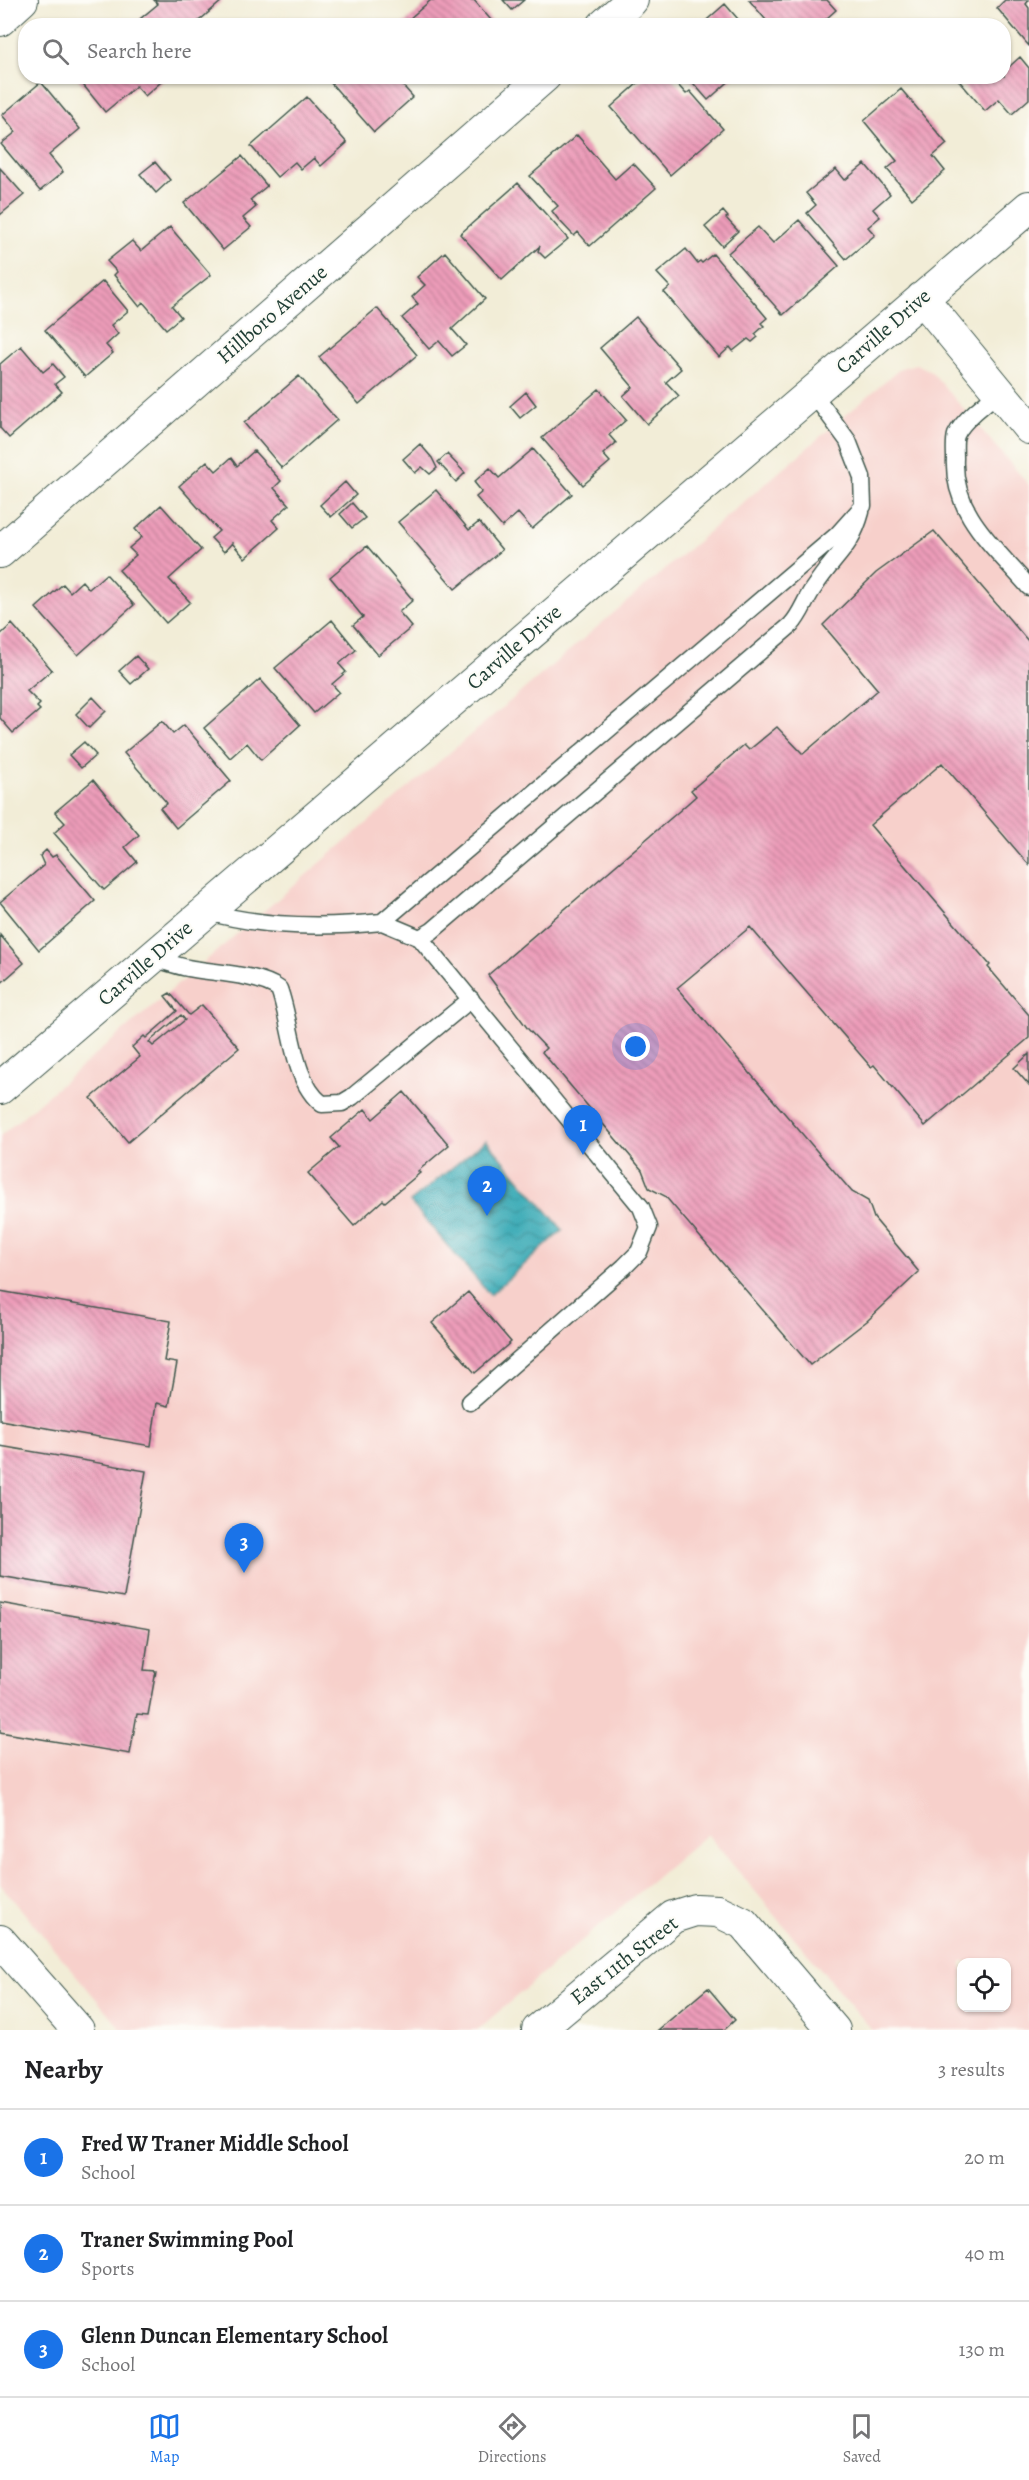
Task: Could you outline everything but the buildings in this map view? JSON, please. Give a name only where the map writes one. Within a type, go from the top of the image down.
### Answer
[{"type":"street","points":[[0,20],[22,0]]},
{"type":"street","points":[[612,18],[632,0]]},
{"type":"street","name":"Hillboro Avenue","points":[[0,552],[535,84]]},
{"type":"street","name":"Carville Drive","points":[[0,1088],[1029,207]]},
{"type":"street","points":[[922,298],[1029,428]]},
{"type":"street","name":"East 11th Street","points":[[538,2030],[673,1917],[695,1910],[718,1911],[743,1923],[834,2030]]},
{"type":"street","points":[[0,1941],[78,2030]]},
{"type":"lane","points":[[420,938],[432,931],[791,625],[801,614],[815,585],[855,533],[863,506],[862,477],[848,441],[812,392]]},
{"type":"lane","points":[[999,393],[982,404],[956,435],[954,476],[961,502],[967,512],[986,540],[1029,587]]},
{"type":"lane","points":[[382,922],[837,535],[863,506]]},
{"type":"lane","points":[[205,911],[238,921],[266,923],[341,926],[382,922],[420,938],[641,1207],[649,1227],[639,1252],[470,1402]]},
{"type":"lane","points":[[152,957],[184,968],[272,984],[279,989],[304,1083],[314,1098],[322,1104],[342,1102],[352,1097],[471,999]]},
{"type":"shaded area","points":[[916,364],[931,371],[1029,485],[1029,2030],[872,2030],[707,1834],[477,2030],[122,2030],[0,1884],[0,1136],[901,368]]},
{"type":"water","points":[[486,1140],[563,1230],[490,1295],[410,1202]]},
{"type":"place","name":"Fred W Traner Middle School","points":[[583,1155]]},
{"type":"place","name":"Traner Swimming Pool","points":[[487,1216]]},
{"type":"place","name":"Glenn Duncan Elementary School","points":[[244,1573]]}]
